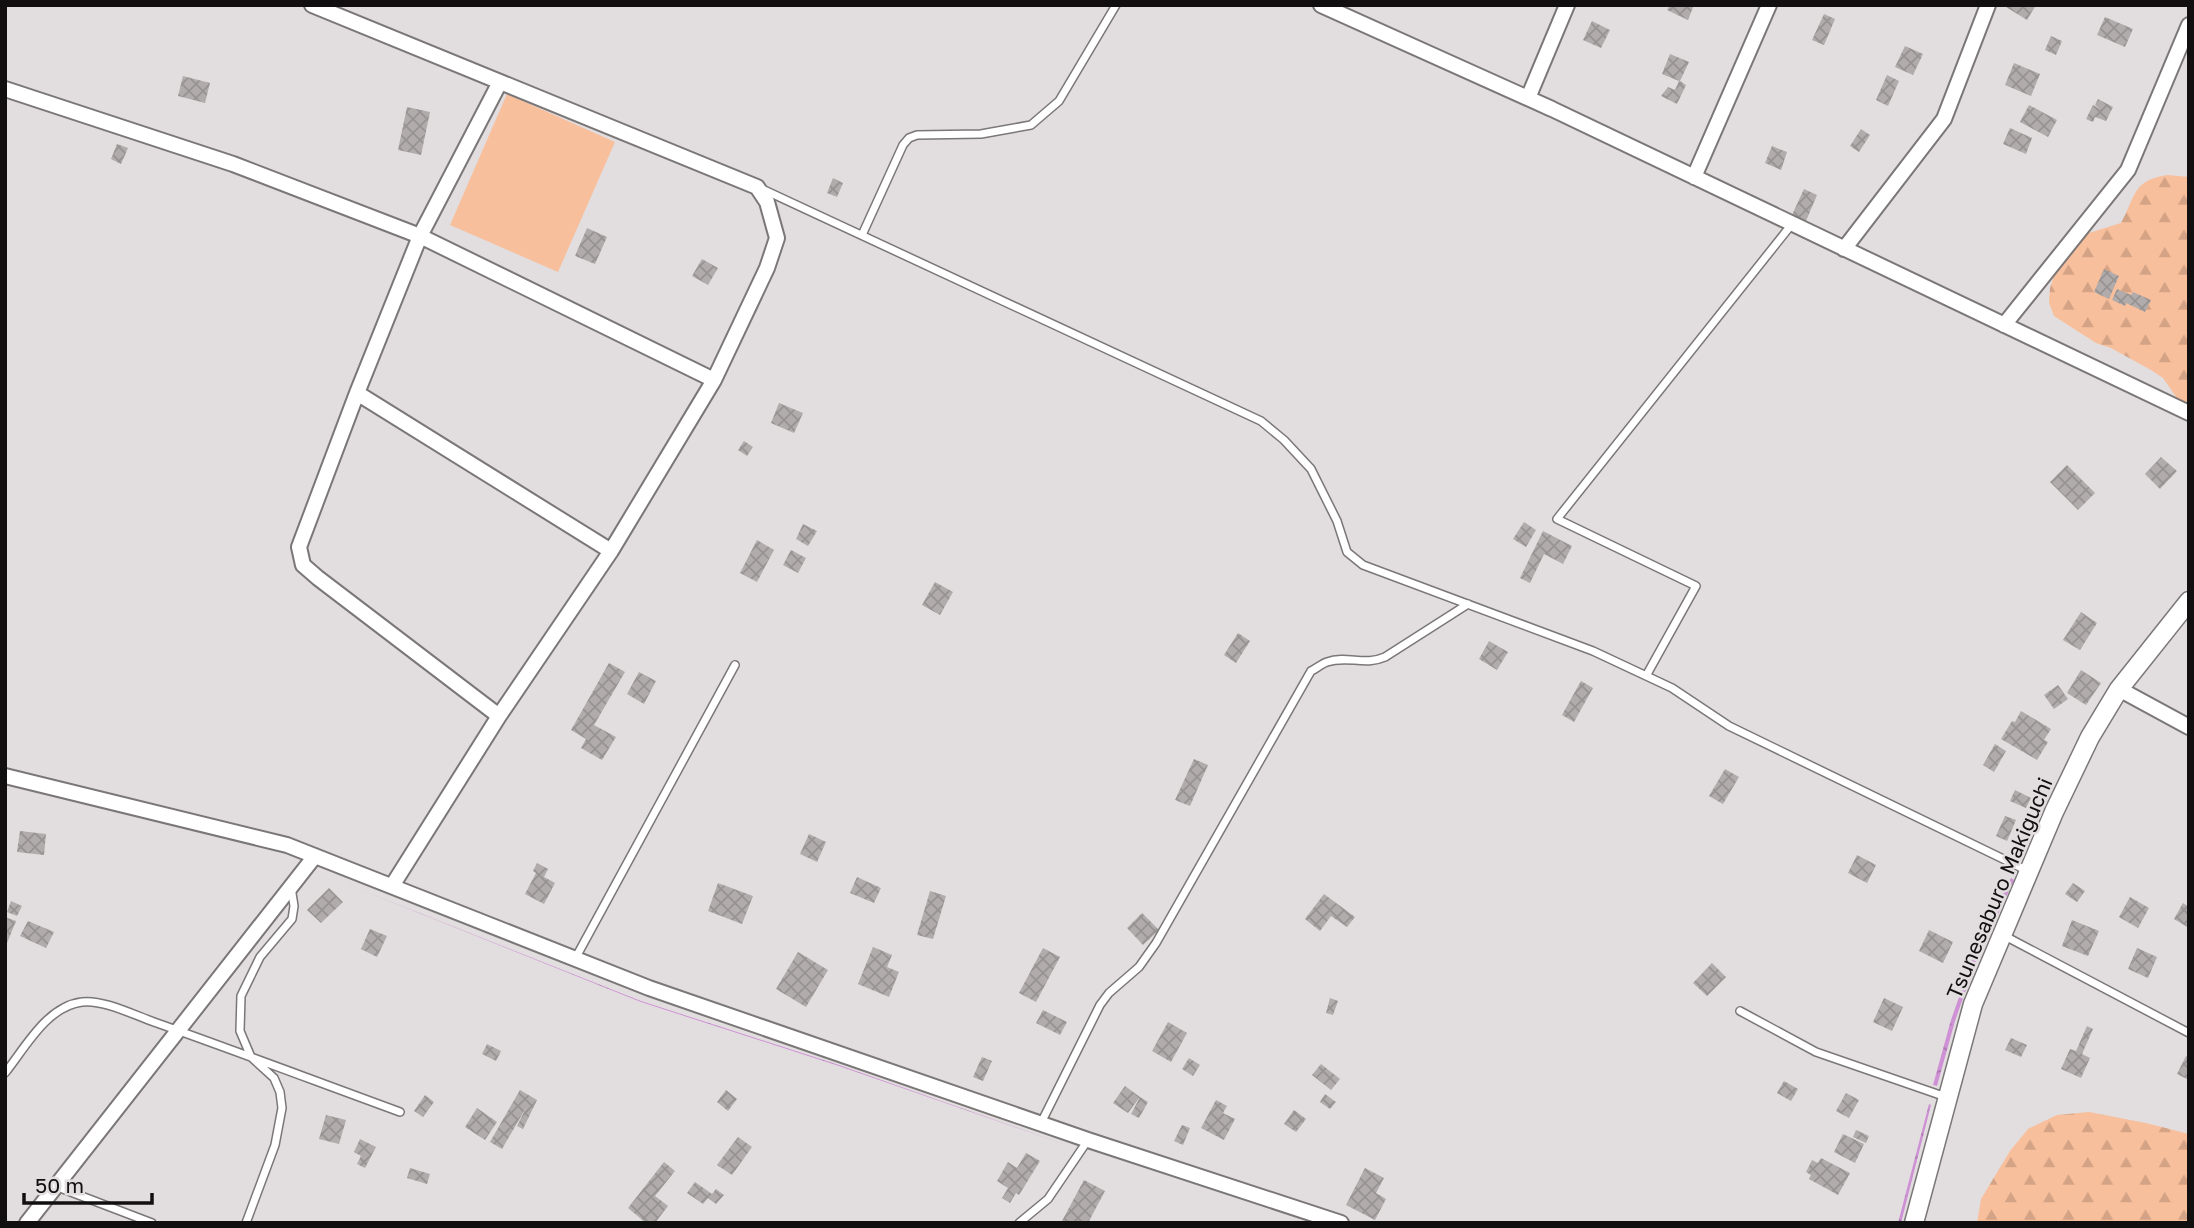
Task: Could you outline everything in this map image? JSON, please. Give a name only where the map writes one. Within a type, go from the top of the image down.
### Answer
[{"type":"street","points":[[312,5],[757,187],[767,202],[777,238],[767,268],[714,380],[611,551],[499,716],[392,886]]},
{"type":"street","points":[[1321,5],[1349,11],[2189,413]]},
{"type":"street","points":[[1528,98],[1567,5]]},
{"type":"street","points":[[1694,177],[1769,5]]},
{"type":"street","points":[[1844,249],[1944,119],[1988,5]]},
{"type":"street","points":[[2004,325],[2128,170],[2189,25]]},
{"type":"street","points":[[499,716],[303,565],[299,547],[420,236],[500,82]]},
{"type":"street","points":[[5,89],[233,164],[420,236],[714,380]]},
{"type":"street","points":[[357,393],[611,551]]},
{"type":"street","name":"Tsunesaburo Makiguchi","points":[[1914,1223],[1973,1004],[2071,773],[2119,689],[2189,601]]},
{"type":"street","points":[[2119,689],[2189,727]]},
{"type":"street","points":[[5,776],[287,845],[649,988],[1088,1140],[1341,1223]]},
{"type":"street","points":[[27,1223],[315,856]]},
{"type":"lane","points":[[862,235],[903,145],[909,138],[925,135],[981,134],[1031,125],[1059,101],[1116,5]]},
{"type":"lane","points":[[757,187],[1261,421],[1284,440],[1311,469],[1337,522],[1347,552],[1363,565],[1593,651],[1692,699],[1708,714],[1729,726],[2028,872]]},
{"type":"lane","points":[[1646,676],[1696,586],[1557,519],[1793,224]]},
{"type":"lane","points":[[1041,1124],[1100,1005],[1109,993],[1139,967],[1156,943],[1311,671],[1326,662],[1350,659],[1372,663],[1468,604]]},
{"type":"lane","points":[[575,959],[735,665]]},
{"type":"lane","points":[[246,1223],[275,1144],[282,1108],[274,1077],[251,1057],[240,1031],[242,996],[260,957],[292,919],[294,906],[291,886]]},
{"type":"lane","points":[[2002,935],[2189,1033]]},
{"type":"lane","points":[[5,1073],[50,1018],[68,1006],[83,1001],[99,1003],[400,1112]]},
{"type":"lane","points":[[1740,1011],[1816,1052],[1947,1097]]},
{"type":"lane","points":[[1019,1223],[1048,1199],[1088,1140]]},
{"type":"lane","points":[[55,1186],[152,1223]]},
{"type":"green space","points":[[507,94],[615,142],[558,272],[450,225]]},
{"type":"green space","points":[[2156,177],[2189,177],[2189,406],[2179,401],[2163,378],[2151,370],[2111,348],[2096,343],[2054,316],[2049,303],[2050,288],[2059,261],[2076,237],[2121,223],[2141,185]]},
{"type":"green space","points":[[2089,1112],[2189,1134],[2189,1223],[1977,1223],[1981,1199],[2010,1151],[2028,1129],[2057,1115]]},
{"type":"water","points":[[2011,878],[2014,880],[1976,961],[1955,1021],[1937,1086],[1933,1085],[1951,1020],[1972,960]]},
{"type":"water","points":[[344,883],[641,1001],[839,1065],[1072,1147],[839,1066],[641,1002]]},
{"type":"water","points":[[1929,1104],[1931,1105],[1901,1223],[1898,1223]]},
{"type":"building","points":[[1670,5],[1694,5],[1688,20],[1667,10]]},
{"type":"building","points":[[2036,5],[2027,20],[2006,7]]},
{"type":"building","points":[[1824,14],[1835,19],[1824,45],[1812,40]]},
{"type":"building","points":[[2105,17],[2133,29],[2125,47],[2097,35]]},
{"type":"building","points":[[1592,21],[1610,30],[1601,48],[1583,40]]},
{"type":"building","points":[[2051,36],[2062,41],[2056,55],[2045,50]]},
{"type":"building","points":[[1905,46],[1923,54],[1913,75],[1895,67]]},
{"type":"building","points":[[1670,54],[1689,62],[1680,81],[1686,85],[1677,104],[1661,96],[1668,87],[1675,90],[1679,81],[1662,74]]},
{"type":"building","points":[[2014,63],[2040,74],[2031,96],[2005,85]]},
{"type":"building","points":[[1887,75],[1899,81],[1888,106],[1876,100]]},
{"type":"building","points":[[183,76],[210,83],[205,103],[178,96]]},
{"type":"building","points":[[2098,99],[2113,107],[2106,121],[2095,117],[2093,122],[2086,119],[2093,105],[2100,109],[2095,105]]},
{"type":"building","points":[[2029,105],[2057,120],[2048,137],[2020,122]]},
{"type":"building","points":[[407,107],[430,112],[421,155],[398,150]]},
{"type":"building","points":[[2010,128],[2032,138],[2026,154],[2003,144]]},
{"type":"building","points":[[1861,129],[1870,135],[1859,152],[1850,146]]},
{"type":"building","points":[[117,144],[128,148],[121,164],[111,159]]},
{"type":"building","points":[[1772,146],[1787,152],[1781,170],[1765,163]]},
{"type":"building","points":[[833,178],[843,183],[837,197],[827,193]]},
{"type":"building","points":[[1804,189],[1817,195],[1806,221],[1792,215]]},
{"type":"building","points":[[587,228],[607,237],[595,264],[575,256]]},
{"type":"building","points":[[702,259],[718,268],[708,285],[692,276]]},
{"type":"building","points":[[2104,269],[2119,276],[2109,299],[2094,292]]},
{"type":"building","points":[[2117,289],[2151,300],[2145,312],[2112,300]]},
{"type":"building","points":[[779,403],[803,413],[794,433],[771,423]]},
{"type":"building","points":[[744,441],[753,447],[747,456],[738,450]]},
{"type":"building","points":[[2161,457],[2177,471],[2160,489],[2145,474]]},
{"type":"building","points":[[2067,465],[2095,493],[2078,510],[2050,482]]},
{"type":"building","points":[[1524,522],[1536,530],[1526,547],[1513,539]]},
{"type":"building","points":[[803,524],[817,531],[808,546],[796,539]]},
{"type":"building","points":[[1543,531],[1572,546],[1563,564],[1544,554],[1530,583],[1520,578]]},
{"type":"building","points":[[757,540],[774,550],[757,582],[740,573]]},
{"type":"building","points":[[791,550],[806,558],[798,573],[783,565]]},
{"type":"building","points":[[935,582],[953,592],[940,615],[922,605]]},
{"type":"building","points":[[2081,612],[2097,623],[2080,650],[2063,640]]},
{"type":"building","points":[[1238,633],[1250,641],[1236,663],[1224,655]]},
{"type":"building","points":[[1489,641],[1508,652],[1497,670],[1479,659]]},
{"type":"building","points":[[609,663],[625,672],[594,725],[616,737],[602,760],[581,748],[586,739],[571,730]]},
{"type":"building","points":[[2081,670],[2101,683],[2086,705],[2067,693]]},
{"type":"building","points":[[639,672],[656,681],[644,704],[627,694]]},
{"type":"building","points":[[1581,681],[1593,688],[1574,722],[1562,715]]},
{"type":"building","points":[[2058,685],[2068,699],[2054,709],[2044,695]]},
{"type":"building","points":[[2021,711],[2051,729],[2044,740],[2048,742],[2037,760],[2001,739]]},
{"type":"building","points":[[1995,744],[2006,751],[1994,772],[1983,765]]},
{"type":"building","points":[[1194,759],[1208,765],[1190,806],[1175,800]]},
{"type":"building","points":[[1725,769],[1739,777],[1723,804],[1709,796]]},
{"type":"building","points":[[2015,790],[2031,798],[2026,808],[2010,801]]},
{"type":"building","points":[[2005,816],[2016,820],[2007,841],[1996,836]]},
{"type":"building","points":[[20,831],[46,834],[44,855],[17,852]]},
{"type":"building","points":[[809,834],[826,842],[817,862],[800,854]]},
{"type":"building","points":[[1857,855],[1876,865],[1867,883],[1848,873]]},
{"type":"building","points":[[537,863],[548,869],[544,877],[555,883],[544,904],[525,894],[536,873],[533,871]]},
{"type":"building","points":[[857,877],[881,888],[874,903],[850,893]]},
{"type":"building","points":[[718,883],[753,896],[742,924],[708,911]]},
{"type":"building","points":[[2073,883],[2085,891],[2077,902],[2065,894]]},
{"type":"building","points":[[329,888],[343,902],[321,923],[307,910]]},
{"type":"building","points":[[930,891],[946,896],[933,939],[917,935]]},
{"type":"building","points":[[1324,894],[1355,917],[1347,927],[1331,916],[1320,931],[1305,919]]},
{"type":"building","points":[[2130,897],[2149,908],[2138,928],[2119,917]]},
{"type":"building","points":[[11,901],[22,906],[17,916],[7,912]]},
{"type":"building","points":[[2183,903],[2189,907],[2189,928],[2174,919]]},
{"type":"building","points":[[1142,913],[1159,930],[1143,945],[1127,928]]},
{"type":"building","points":[[5,917],[16,921],[5,948]]},
{"type":"building","points":[[2072,920],[2099,931],[2088,956],[2062,946]]},
{"type":"building","points":[[28,921],[54,932],[46,948],[20,936]]},
{"type":"building","points":[[370,929],[387,936],[377,957],[361,949]]},
{"type":"building","points":[[1929,930],[1953,942],[1943,963],[1919,951]]},
{"type":"building","points":[[873,947],[892,955],[887,967],[899,972],[889,997],[858,984]]},
{"type":"building","points":[[1043,948],[1060,957],[1036,1002],[1019,993]]},
{"type":"building","points":[[2137,948],[2157,957],[2148,978],[2128,969]]},
{"type":"building","points":[[798,952],[828,970],[806,1007],[776,989]]},
{"type":"building","points":[[1712,963],[1726,977],[1707,996],[1693,983]]},
{"type":"building","points":[[1330,998],[1338,1001],[1333,1015],[1326,1013]]},
{"type":"building","points":[[1884,998],[1903,1007],[1892,1031],[1873,1022]]},
{"type":"building","points":[[1043,1010],[1067,1022],[1060,1035],[1036,1023]]},
{"type":"building","points":[[1168,1022],[1187,1033],[1171,1062],[1152,1051]]},
{"type":"building","points":[[2087,1026],[2093,1029],[2082,1054],[2090,1058],[2081,1078],[2061,1069],[2070,1049],[2076,1051]]},
{"type":"building","points":[[2011,1038],[2027,1045],[2021,1057],[2005,1050]]},
{"type":"building","points":[[487,1044],[501,1051],[496,1061],[482,1054]]},
{"type":"building","points":[[2186,1056],[2189,1057],[2189,1080],[2177,1074]]},
{"type":"building","points":[[982,1057],[992,1061],[983,1081],[973,1077]]},
{"type":"building","points":[[1189,1058],[1200,1065],[1193,1076],[1182,1069]]},
{"type":"building","points":[[1321,1064],[1340,1079],[1331,1090],[1312,1075]]},
{"type":"building","points":[[1784,1081],[1798,1089],[1791,1101],[1777,1093]]},
{"type":"building","points":[[1125,1086],[1140,1097],[1128,1113],[1113,1103]]},
{"type":"building","points":[[520,1090],[537,1100],[523,1129],[517,1126],[527,1106],[502,1149],[490,1142]]},
{"type":"building","points":[[726,1090],[737,1099],[728,1111],[717,1102]]},
{"type":"building","points":[[1846,1093],[1859,1100],[1849,1118],[1836,1111]]},
{"type":"building","points":[[1325,1094],[1336,1102],[1330,1109],[1320,1102]]},
{"type":"building","points":[[425,1095],[434,1102],[423,1117],[414,1111]]},
{"type":"building","points":[[1140,1097],[1148,1102],[1139,1118],[1131,1114]]},
{"type":"building","points":[[1216,1100],[1227,1106],[1223,1113],[1235,1119],[1224,1140],[1201,1128]]},
{"type":"building","points":[[477,1108],[497,1122],[485,1140],[465,1127]]},
{"type":"building","points":[[1294,1110],[1306,1119],[1296,1132],[1284,1124]]},
{"type":"building","points":[[326,1115],[346,1120],[339,1144],[319,1139]]},
{"type":"building","points":[[1182,1125],[1190,1128],[1183,1145],[1174,1141]]},
{"type":"building","points":[[1856,1130],[1869,1136],[1866,1143],[1853,1137]]},
{"type":"building","points":[[1843,1134],[1864,1144],[1855,1163],[1834,1152]]},
{"type":"building","points":[[738,1137],[752,1147],[732,1175],[717,1165]]},
{"type":"building","points":[[360,1139],[376,1147],[365,1168],[357,1164],[361,1156],[354,1152]]},
{"type":"building","points":[[1026,1153],[1040,1161],[1019,1195],[1016,1193],[1010,1203],[1002,1198],[1008,1188],[997,1181],[1008,1162],[1017,1168]]},
{"type":"building","points":[[1821,1158],[1850,1173],[1838,1195],[1809,1179],[1811,1175],[1806,1172],[1812,1160],[1818,1163]]},
{"type":"building","points":[[664,1162],[675,1171],[655,1196],[668,1206],[655,1223],[646,1223],[628,1208]]},
{"type":"building","points":[[410,1168],[430,1174],[427,1184],[407,1178]]},
{"type":"building","points":[[1365,1168],[1384,1178],[1376,1193],[1386,1199],[1375,1220],[1346,1205]]},
{"type":"building","points":[[1084,1180],[1105,1191],[1088,1223],[1064,1223],[1062,1221]]},
{"type":"building","points":[[695,1182],[712,1194],[716,1189],[724,1195],[716,1204],[708,1198],[703,1204],[687,1193]]}]
